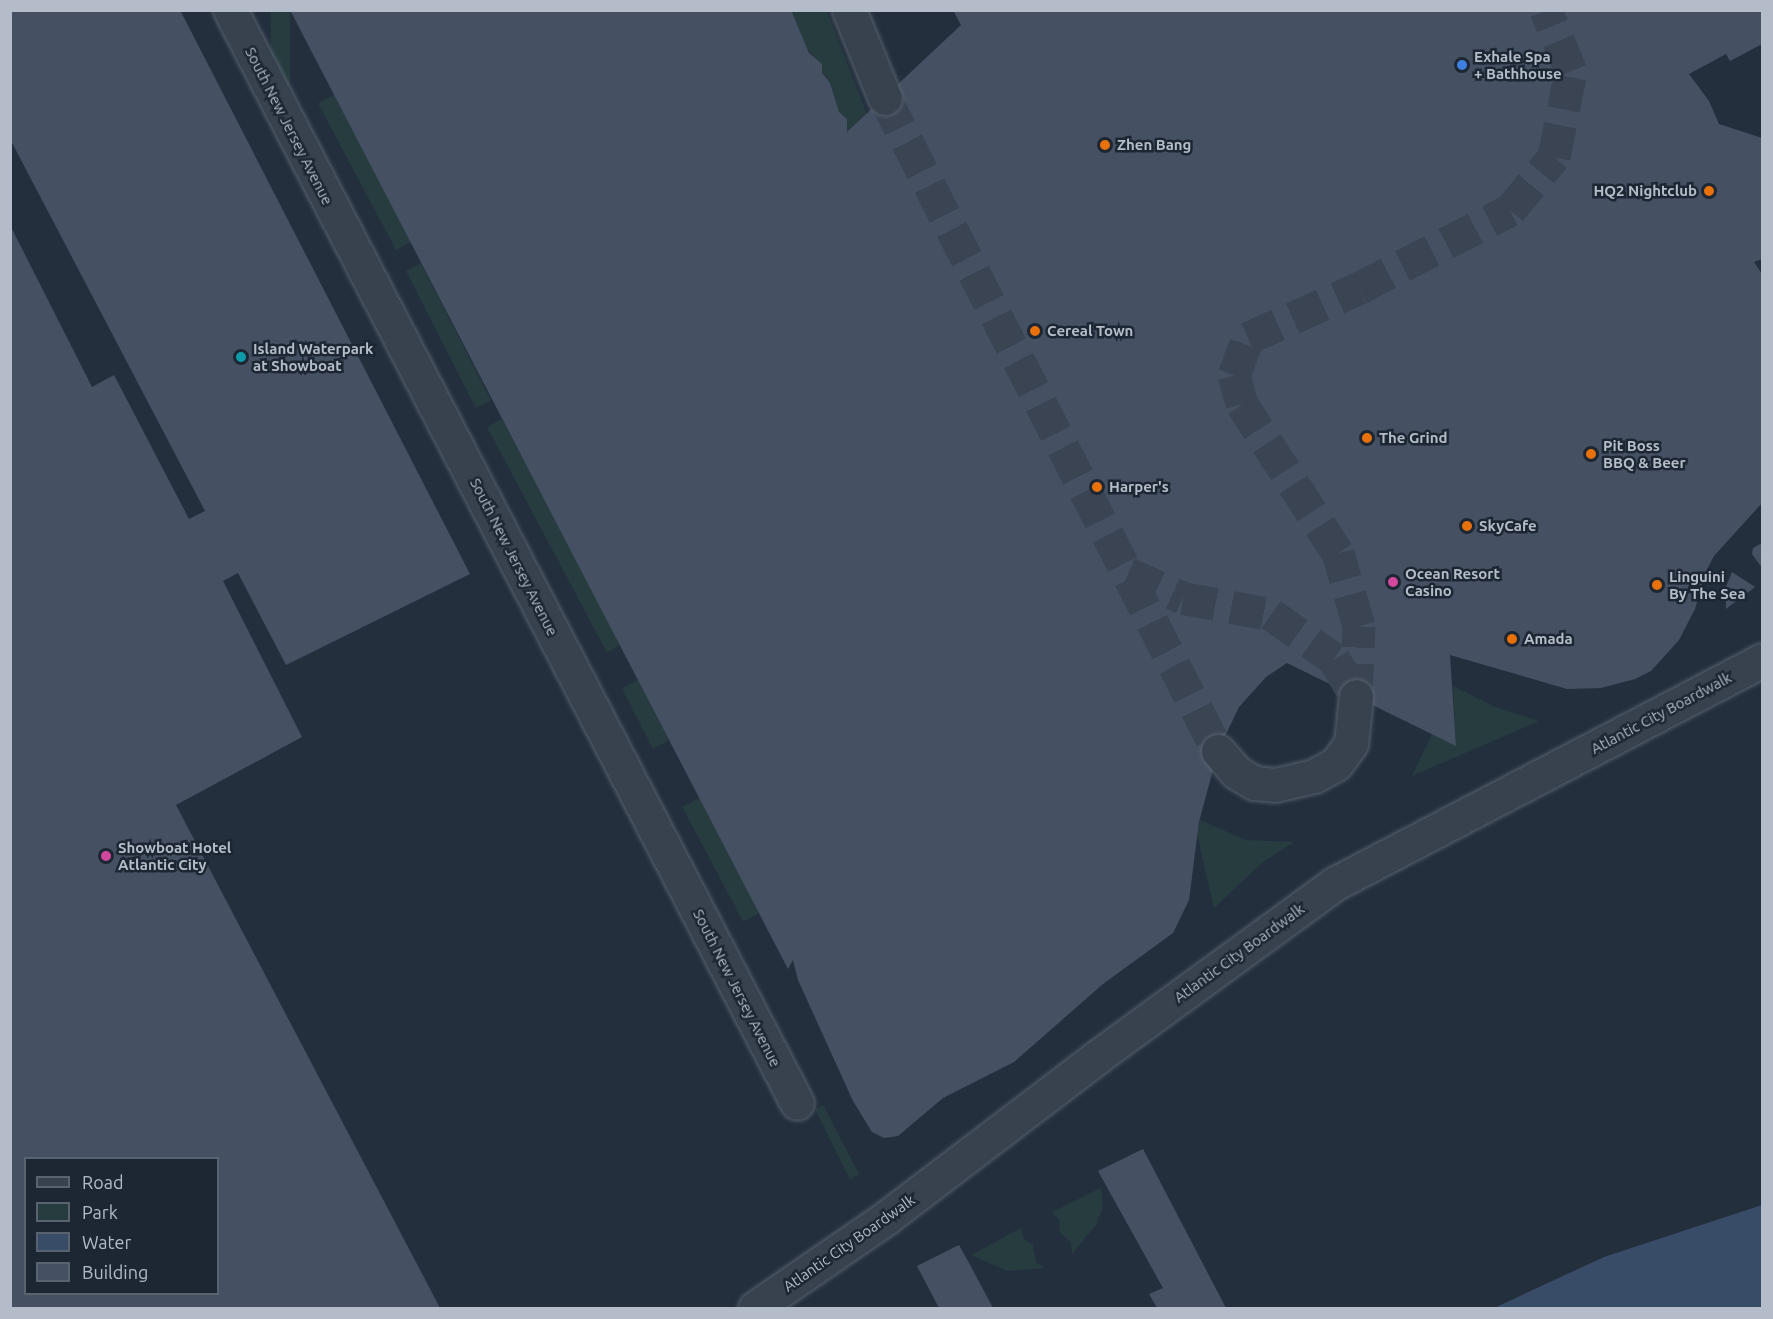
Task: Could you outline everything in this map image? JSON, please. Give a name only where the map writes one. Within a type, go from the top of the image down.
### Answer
[{"type":"street","name":"South New Jersey Avenue","points":[[230,10],[797,1103]]},
{"type":"street","points":[[849,10],[885,98]]},
{"type":"street","name":"Atlantic City Boardwalk","points":[[755,1308],[886,1218],[1097,1057],[1334,884],[1762,660]]},
{"type":"street","points":[[1218,751],[1236,772],[1254,783],[1275,785],[1314,776],[1345,754],[1355,729],[1356,696]]},
{"type":"green space","points":[[271,11],[290,11],[290,97],[271,97]]},
{"type":"green space","points":[[791,11],[827,11],[867,114],[847,132],[847,119],[839,112],[830,83],[822,73],[822,64],[809,53]]},
{"type":"green space","points":[[334,95],[412,242],[396,250],[318,103]]},
{"type":"green space","points":[[421,263],[491,400],[476,408],[406,271]]},
{"type":"green space","points":[[502,419],[622,644],[607,652],[487,427]]},
{"type":"green space","points":[[638,680],[669,741],[653,749],[622,688]]},
{"type":"green space","points":[[1453,686],[1495,707],[1539,721],[1412,776],[1432,734],[1456,745]]},
{"type":"green space","points":[[699,798],[760,913],[743,922],[682,807]]},
{"type":"green space","points":[[1200,820],[1246,840],[1294,842],[1263,862],[1214,908],[1197,834]]},
{"type":"green space","points":[[823,1105],[859,1174],[850,1180],[815,1109]]},
{"type":"green space","points":[[1101,1188],[1103,1207],[1096,1225],[1072,1254],[1071,1243],[1060,1232],[1059,1220],[1052,1212]]},
{"type":"green space","points":[[1021,1228],[1024,1239],[1033,1245],[1036,1262],[1045,1268],[1007,1271],[971,1255]]},
{"type":"water","points":[[1762,1205],[1762,1308],[1494,1308],[1604,1257]]},
{"type":"building","points":[[10,10],[180,10],[470,574],[286,665],[238,573],[223,581],[302,737],[176,805],[440,1308],[10,1308],[10,225],[92,387],[114,375],[189,519],[205,511],[10,139]]},
{"type":"building","points":[[290,10],[791,10],[809,53],[822,64],[822,73],[830,83],[839,112],[847,119],[847,132],[961,25],[953,10],[1762,10],[1762,44],[1730,61],[1726,54],[1689,74],[1709,101],[1719,124],[1762,138],[1762,259],[1754,262],[1762,274],[1762,503],[1714,556],[1705,573],[1695,609],[1679,640],[1651,671],[1635,679],[1601,688],[1567,689],[1450,655],[1456,746],[1287,663],[1266,677],[1239,707],[1218,751],[1199,822],[1189,900],[1173,933],[1103,984],[1014,1062],[943,1098],[898,1136],[884,1138],[872,1132],[853,1101],[798,980],[793,960],[788,969]]},
{"type":"building","points":[[1762,543],[1762,568],[1752,554],[1753,548]]},
{"type":"building","points":[[1732,572],[1755,587],[1726,609],[1726,587]]},
{"type":"building","points":[[1143,1149],[1226,1308],[1157,1308],[1149,1294],[1163,1288],[1098,1171]]},
{"type":"building","points":[[959,1245],[993,1308],[939,1308],[917,1266]]},
{"type":"tunnel","points":[[1356,696],[1359,626],[1338,553],[1242,404],[1234,375],[1248,338],[1359,288],[1510,210],[1554,157],[1571,71],[1546,10]]},
{"type":"tunnel","points":[[885,98],[1218,751]]},
{"type":"tunnel","points":[[1128,573],[1183,598],[1271,614],[1334,659],[1356,696]]},
{"type":"place","name":"Exhale Spa + Bathhouse","points":[[1462,65]]},
{"type":"place","name":"Zhen Bang","points":[[1105,145]]},
{"type":"place","name":"HQ2 Nightclub","points":[[1709,191]]},
{"type":"place","name":"Cereal Town","points":[[1035,331]]},
{"type":"place","name":"Island Waterpark at Showboat","points":[[241,357]]},
{"type":"place","name":"The Grind","points":[[1367,438]]},
{"type":"place","name":"Pit Boss BBQ & Beer","points":[[1591,454]]},
{"type":"place","name":"Harper's","points":[[1097,487]]},
{"type":"place","name":"SkyCafe","points":[[1467,526]]},
{"type":"place","name":"Ocean Resort Casino","points":[[1393,582]]},
{"type":"place","name":"Linguini By The Sea","points":[[1657,585]]},
{"type":"place","name":"Amada","points":[[1512,639]]},
{"type":"place","name":"Showboat Hotel Atlantic City","points":[[106,856]]}]
